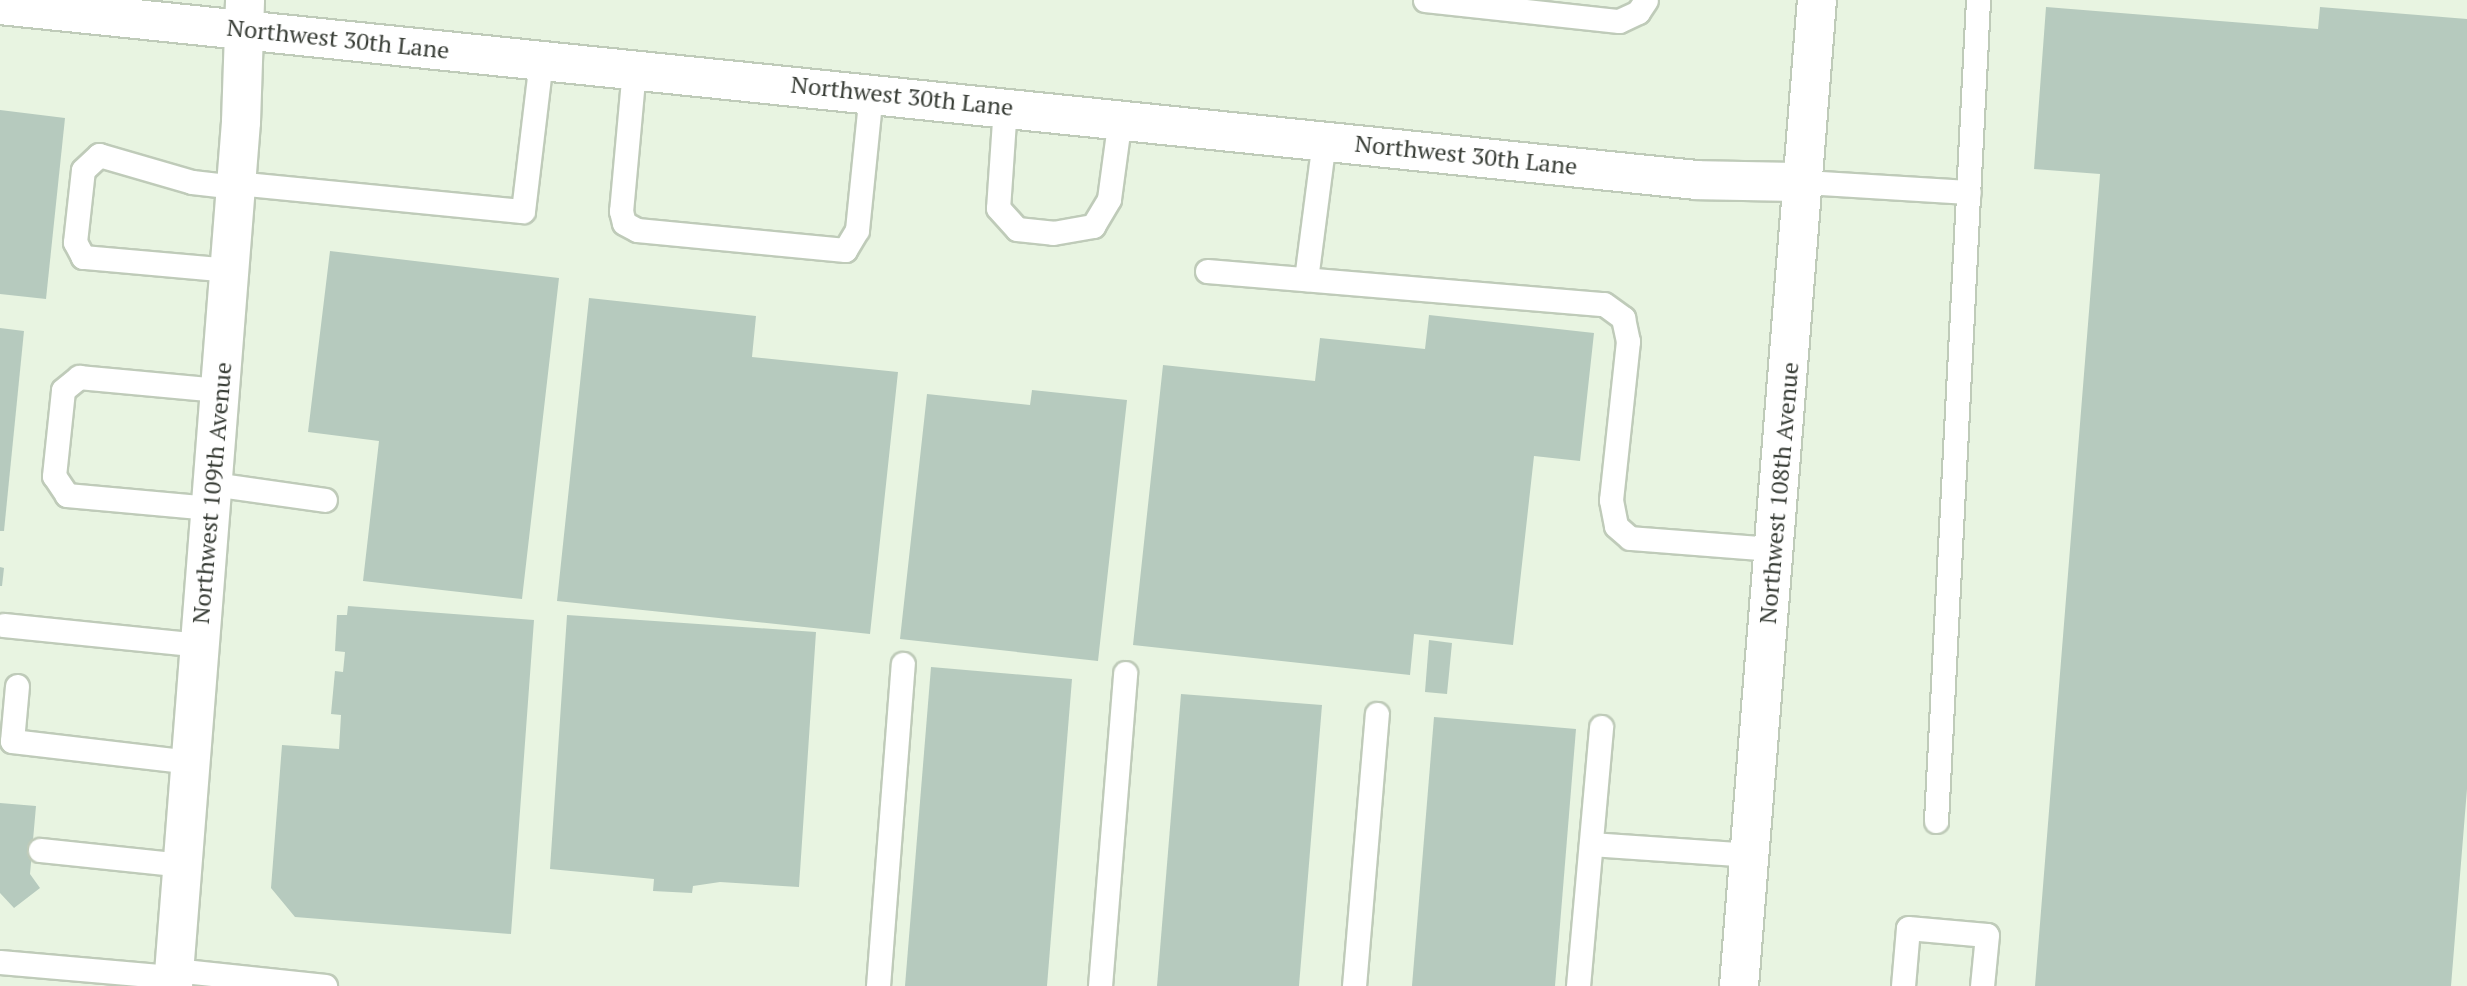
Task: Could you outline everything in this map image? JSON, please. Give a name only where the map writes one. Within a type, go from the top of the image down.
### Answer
[{"type":"street","name":"Northwest 108th Avenue","points":[[1739,986],[1817,0]]},
{"type":"street","name":"Northwest 30th Lane","points":[[0,5],[245,15],[634,69],[1696,180],[1804,182]]},
{"type":"street","name":"Northwest 109th Avenue","points":[[173,978],[236,185],[245,15]]},
{"type":"lane","points":[[1425,0],[1619,21],[1638,12],[1646,0]]},
{"type":"lane","points":[[1936,821],[1978,0]]},
{"type":"lane","points":[[229,270],[83,257],[75,242],[83,170],[99,155],[236,185],[523,211],[541,58]]},
{"type":"lane","points":[[634,69],[621,211],[624,223],[651,231],[845,250],[857,230],[871,93]]},
{"type":"lane","points":[[1005,106],[998,208],[1017,229],[1053,233],[1093,226],[1109,199],[1120,118]]},
{"type":"lane","points":[[1306,279],[1324,140]]},
{"type":"lane","points":[[1804,182],[1969,192]]},
{"type":"lane","points":[[1207,271],[1604,304],[1623,318],[1628,341],[1611,500],[1616,526],[1630,538],[1774,549]]},
{"type":"lane","points":[[220,390],[79,377],[62,390],[54,476],[67,495],[325,500]]},
{"type":"lane","points":[[4,625],[200,645]]},
{"type":"lane","points":[[878,986],[903,664]]},
{"type":"lane","points":[[1100,986],[1125,673]]},
{"type":"lane","points":[[17,686],[12,741],[190,762]]},
{"type":"lane","points":[[1354,986],[1377,715]]},
{"type":"lane","points":[[1578,986],[1601,727]]},
{"type":"lane","points":[[1591,844],[1751,855]]},
{"type":"lane","points":[[40,850],[182,865]]},
{"type":"lane","points":[[1903,986],[1908,928],[1987,935],[1982,986]]},
{"type":"lane","points":[[0,962],[173,978],[325,986]]},
{"type":"building","points":[[2046,7],[2318,29],[2320,7],[2467,19],[2467,789],[2451,986],[2035,986],[2100,174],[2034,169]]},
{"type":"building","points":[[0,110],[65,118],[46,299],[0,294]]},
{"type":"building","points":[[330,251],[559,278],[522,599],[363,581],[379,441],[308,432]]},
{"type":"building","points":[[589,298],[756,316],[752,357],[898,372],[870,634],[557,601]]},
{"type":"building","points":[[1429,315],[1594,333],[1580,461],[1534,456],[1513,645],[1414,634],[1410,675],[1133,645],[1163,365],[1315,381],[1320,338],[1425,349]]},
{"type":"building","points":[[0,328],[24,331],[4,531],[0,531]]},
{"type":"building","points":[[1032,390],[1127,400],[1098,661],[900,639],[927,394],[1030,405]]},
{"type":"building","points":[[0,567],[4,568],[2,586],[0,586]]},
{"type":"building","points":[[348,606],[534,620],[511,934],[295,917],[271,888],[282,745],[339,749],[341,715],[331,714],[335,671],[343,672],[345,652],[335,651],[337,615],[347,615]]},
{"type":"building","points":[[567,615],[816,632],[799,887],[720,882],[693,886],[692,893],[653,891],[654,879],[550,869]]},
{"type":"building","points":[[1429,640],[1452,643],[1447,694],[1425,692]]},
{"type":"building","points":[[931,667],[1072,679],[1047,986],[905,986]]},
{"type":"building","points":[[1181,694],[1322,705],[1299,986],[1157,986]]},
{"type":"building","points":[[1434,717],[1576,729],[1555,986],[1412,986]]},
{"type":"building","points":[[0,803],[36,806],[30,874],[40,888],[14,908],[0,893]]}]
